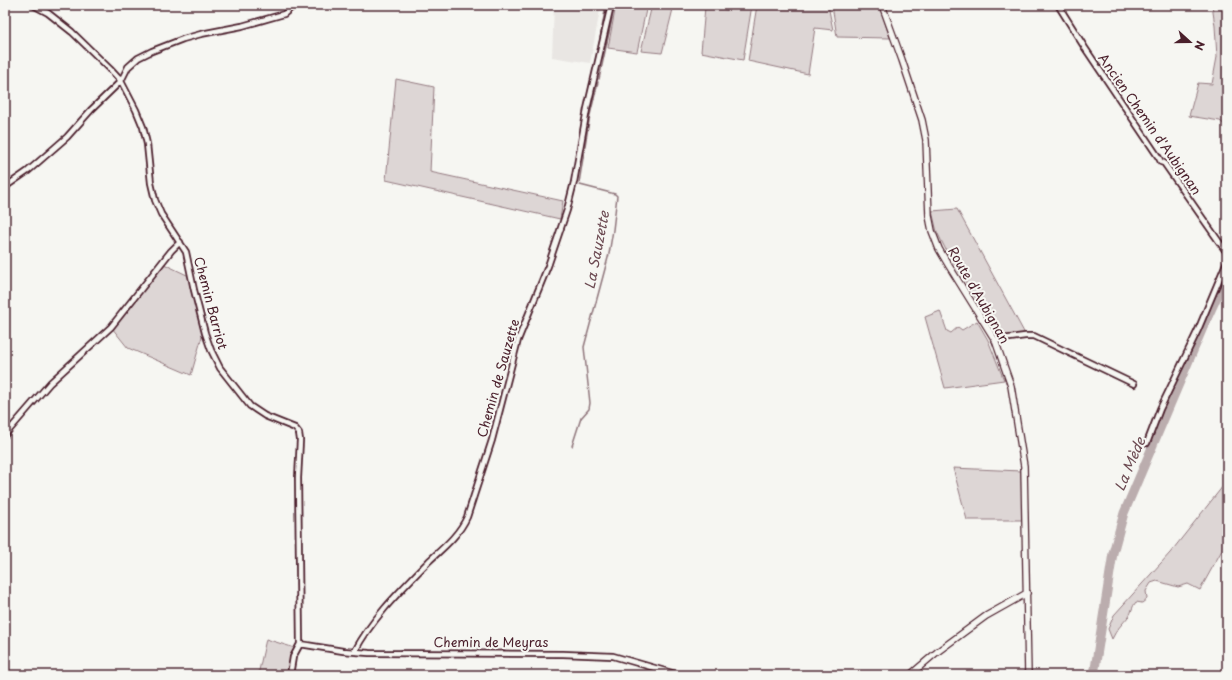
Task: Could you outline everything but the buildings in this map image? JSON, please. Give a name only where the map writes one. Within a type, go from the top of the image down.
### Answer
[{"type":"street","name":"Chemin Barriot","points":[[33,5],[48,13],[72,32],[121,81],[136,110],[146,138],[151,183],[155,200],[161,214],[186,252],[205,333],[220,368],[250,406],[265,416],[298,430],[300,436],[298,478],[300,644]]},
{"type":"street","points":[[5,187],[41,160],[67,137],[91,110],[121,81],[128,67],[138,58],[152,50],[183,39],[242,26],[284,14],[293,5]]},
{"type":"street","name":"Chemin de Sauzette","points":[[356,651],[360,641],[385,609],[451,540],[463,525],[492,440],[518,340],[548,266],[567,210],[574,182],[587,109],[611,5]]},
{"type":"street","name":"Route d'Aubignan","points":[[882,5],[922,120],[928,155],[932,232],[949,266],[995,340],[1011,386],[1024,466],[1028,675]]},
{"type":"street","name":"Ancien Chemin d'Aubignan","points":[[1058,5],[1161,162],[1164,163],[1227,253]]},
{"type":"street","points":[[5,435],[50,383],[110,327],[171,251],[180,242]]},
{"type":"street","points":[[1147,443],[1160,409],[1198,330],[1227,261]]},
{"type":"street","points":[[995,340],[1034,336],[1134,384]]},
{"type":"street","points":[[910,675],[937,652],[986,616],[1026,593]]},
{"type":"street","points":[[290,675],[293,657],[300,644]]},
{"type":"street","name":"Chemin de Meyras","points":[[300,644],[343,651],[612,656],[679,675]]},
{"type":"shaded area","points":[[554,5],[601,5],[590,63],[552,57]]},
{"type":"shaded area","points":[[616,5],[647,5],[637,52],[608,48]]},
{"type":"shaded area","points":[[652,5],[674,5],[662,53],[641,51]]},
{"type":"shaded area","points":[[728,5],[752,5],[743,60],[701,52],[705,7],[727,10]]},
{"type":"shaded area","points":[[757,5],[828,5],[833,30],[815,28],[808,74],[748,61]]},
{"type":"shaded area","points":[[832,5],[879,5],[890,38],[837,37]]},
{"type":"shaded area","points":[[1212,5],[1227,5],[1227,127],[1220,121],[1189,116],[1198,83],[1212,84],[1217,57]]},
{"type":"shaded area","points":[[396,79],[434,87],[430,172],[563,201],[560,219],[386,180]]},
{"type":"shaded area","points":[[957,209],[1025,334],[1004,336],[998,333],[949,256],[937,232],[932,211]]},
{"type":"shaded area","points":[[164,264],[189,276],[203,333],[191,375],[128,348],[112,328]]},
{"type":"shaded area","points":[[940,311],[947,331],[951,333],[958,327],[962,330],[977,321],[988,340],[1004,380],[945,388],[925,317]]},
{"type":"shaded area","points":[[953,468],[1021,471],[1022,520],[967,520]]},
{"type":"shaded area","points":[[1227,481],[1227,541],[1200,590],[1188,584],[1178,587],[1157,581],[1151,583],[1146,591],[1147,599],[1142,603],[1136,602],[1131,613],[1117,630],[1112,639],[1108,629],[1114,615],[1170,553]]},
{"type":"shaded area","points":[[266,639],[295,648],[291,656],[287,675],[258,675]]},
{"type":"waterway","name":"La Sauzette","points":[[598,51],[606,5]]},
{"type":"waterway","points":[[599,79],[615,5]]},
{"type":"waterway","name":"La Sauzette","points":[[572,446],[581,418],[589,409],[590,403],[584,347],[609,254],[617,196],[615,194],[580,185],[579,183],[590,115],[598,82]]},
{"type":"waterway","name":"La Mède","points":[[1094,675],[1113,553],[1124,513],[1227,275]]},
{"type":"waterway","points":[[1221,675],[1227,660]]}]
